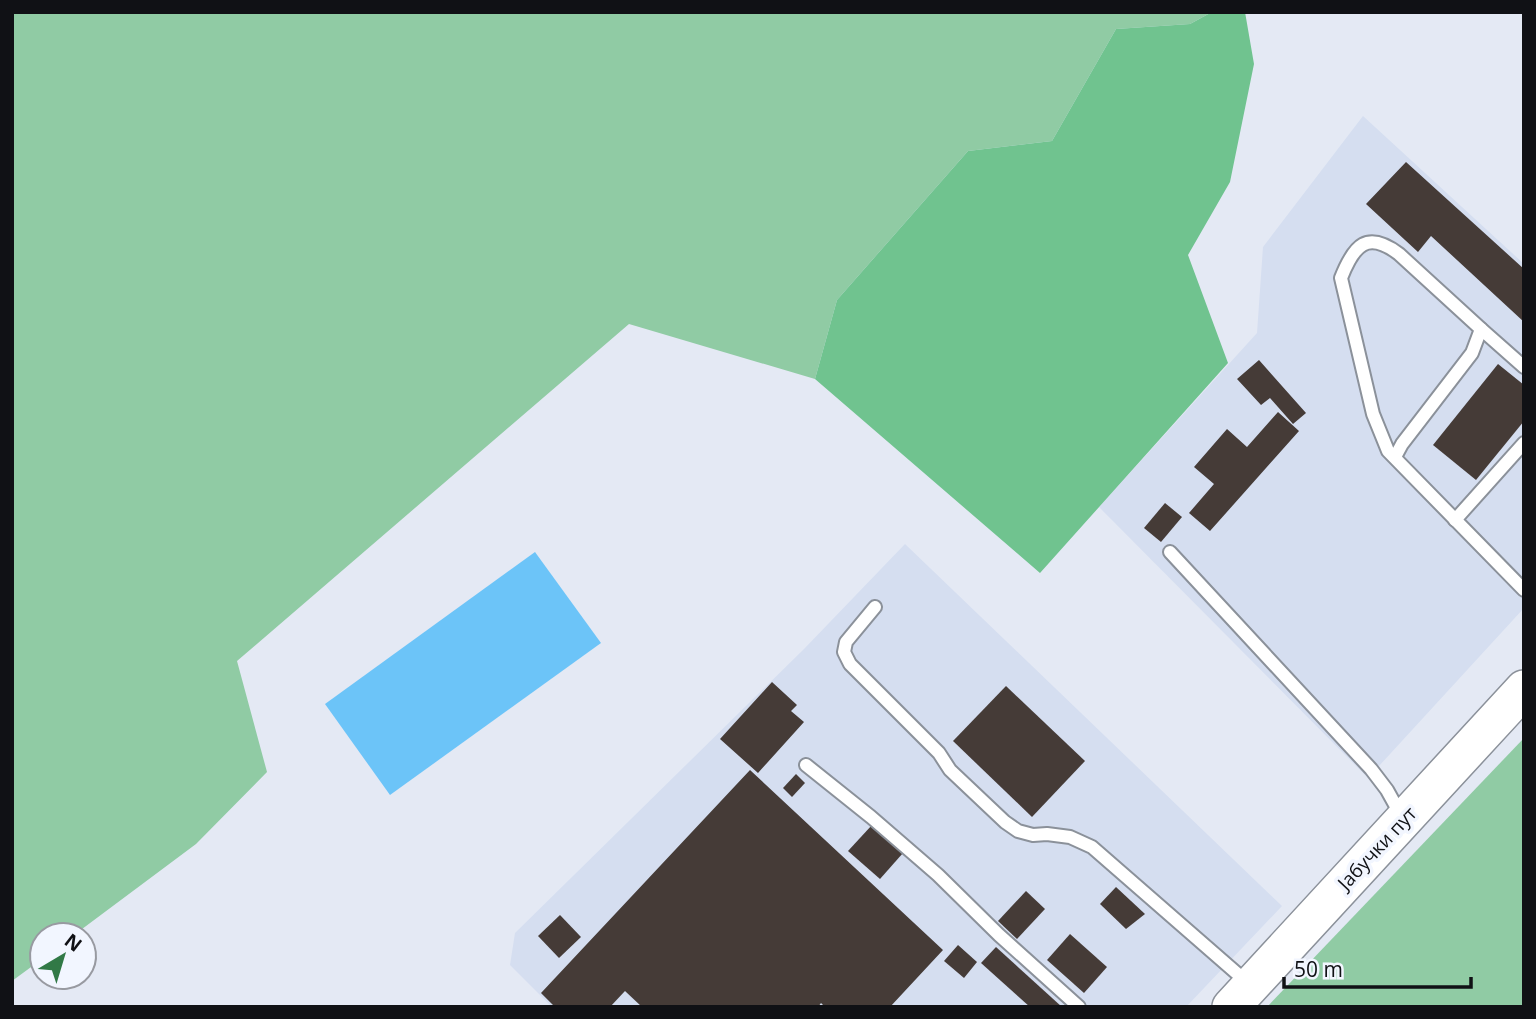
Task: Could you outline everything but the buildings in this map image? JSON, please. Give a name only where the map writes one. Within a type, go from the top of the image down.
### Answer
[{"type":"main road","name":"Јабучки пут","points":[[1240,996],[1524,690]]},
{"type":"lane","points":[[1524,367],[1386,244],[1376,240],[1360,244],[1347,262],[1341,278],[1373,414],[1388,451],[1524,590]]},
{"type":"lane","points":[[1395,457],[1402,444],[1472,353],[1481,329]]},
{"type":"lane","points":[[1455,520],[1524,443]]},
{"type":"lane","points":[[1170,552],[1371,769],[1387,790],[1403,820]]},
{"type":"lane","points":[[876,607],[846,642],[844,652],[850,664],[939,753],[950,770],[1005,822],[1018,831],[1033,835],[1070,837],[1092,847],[1240,996]]},
{"type":"lane","points":[[806,765],[938,875],[999,935],[1079,1007]]},
{"type":"shaded area","points":[[1363,116],[1524,264],[1524,608],[1368,778],[1099,507],[1257,333],[1263,247]]},
{"type":"shaded area","points":[[905,544],[1282,906],[1186,1007],[552,1007],[510,965],[515,933],[804,649]]},
{"type":"green space","points":[[12,12],[1212,12],[1190,24],[1116,29],[1052,141],[968,151],[837,300],[815,379],[629,324],[237,661],[267,772],[196,844],[93,921],[28,921],[28,969],[12,981]]},
{"type":"green space","points":[[1212,12],[1245,12],[1254,64],[1230,182],[1188,255],[1228,363],[1040,573],[815,379],[837,300],[968,151],[1052,141],[1116,29],[1190,24]]},
{"type":"green space","points":[[1524,738],[1524,1007],[1267,1007]]},
{"type":"water","points":[[535,552],[601,643],[390,795],[325,704]]}]
